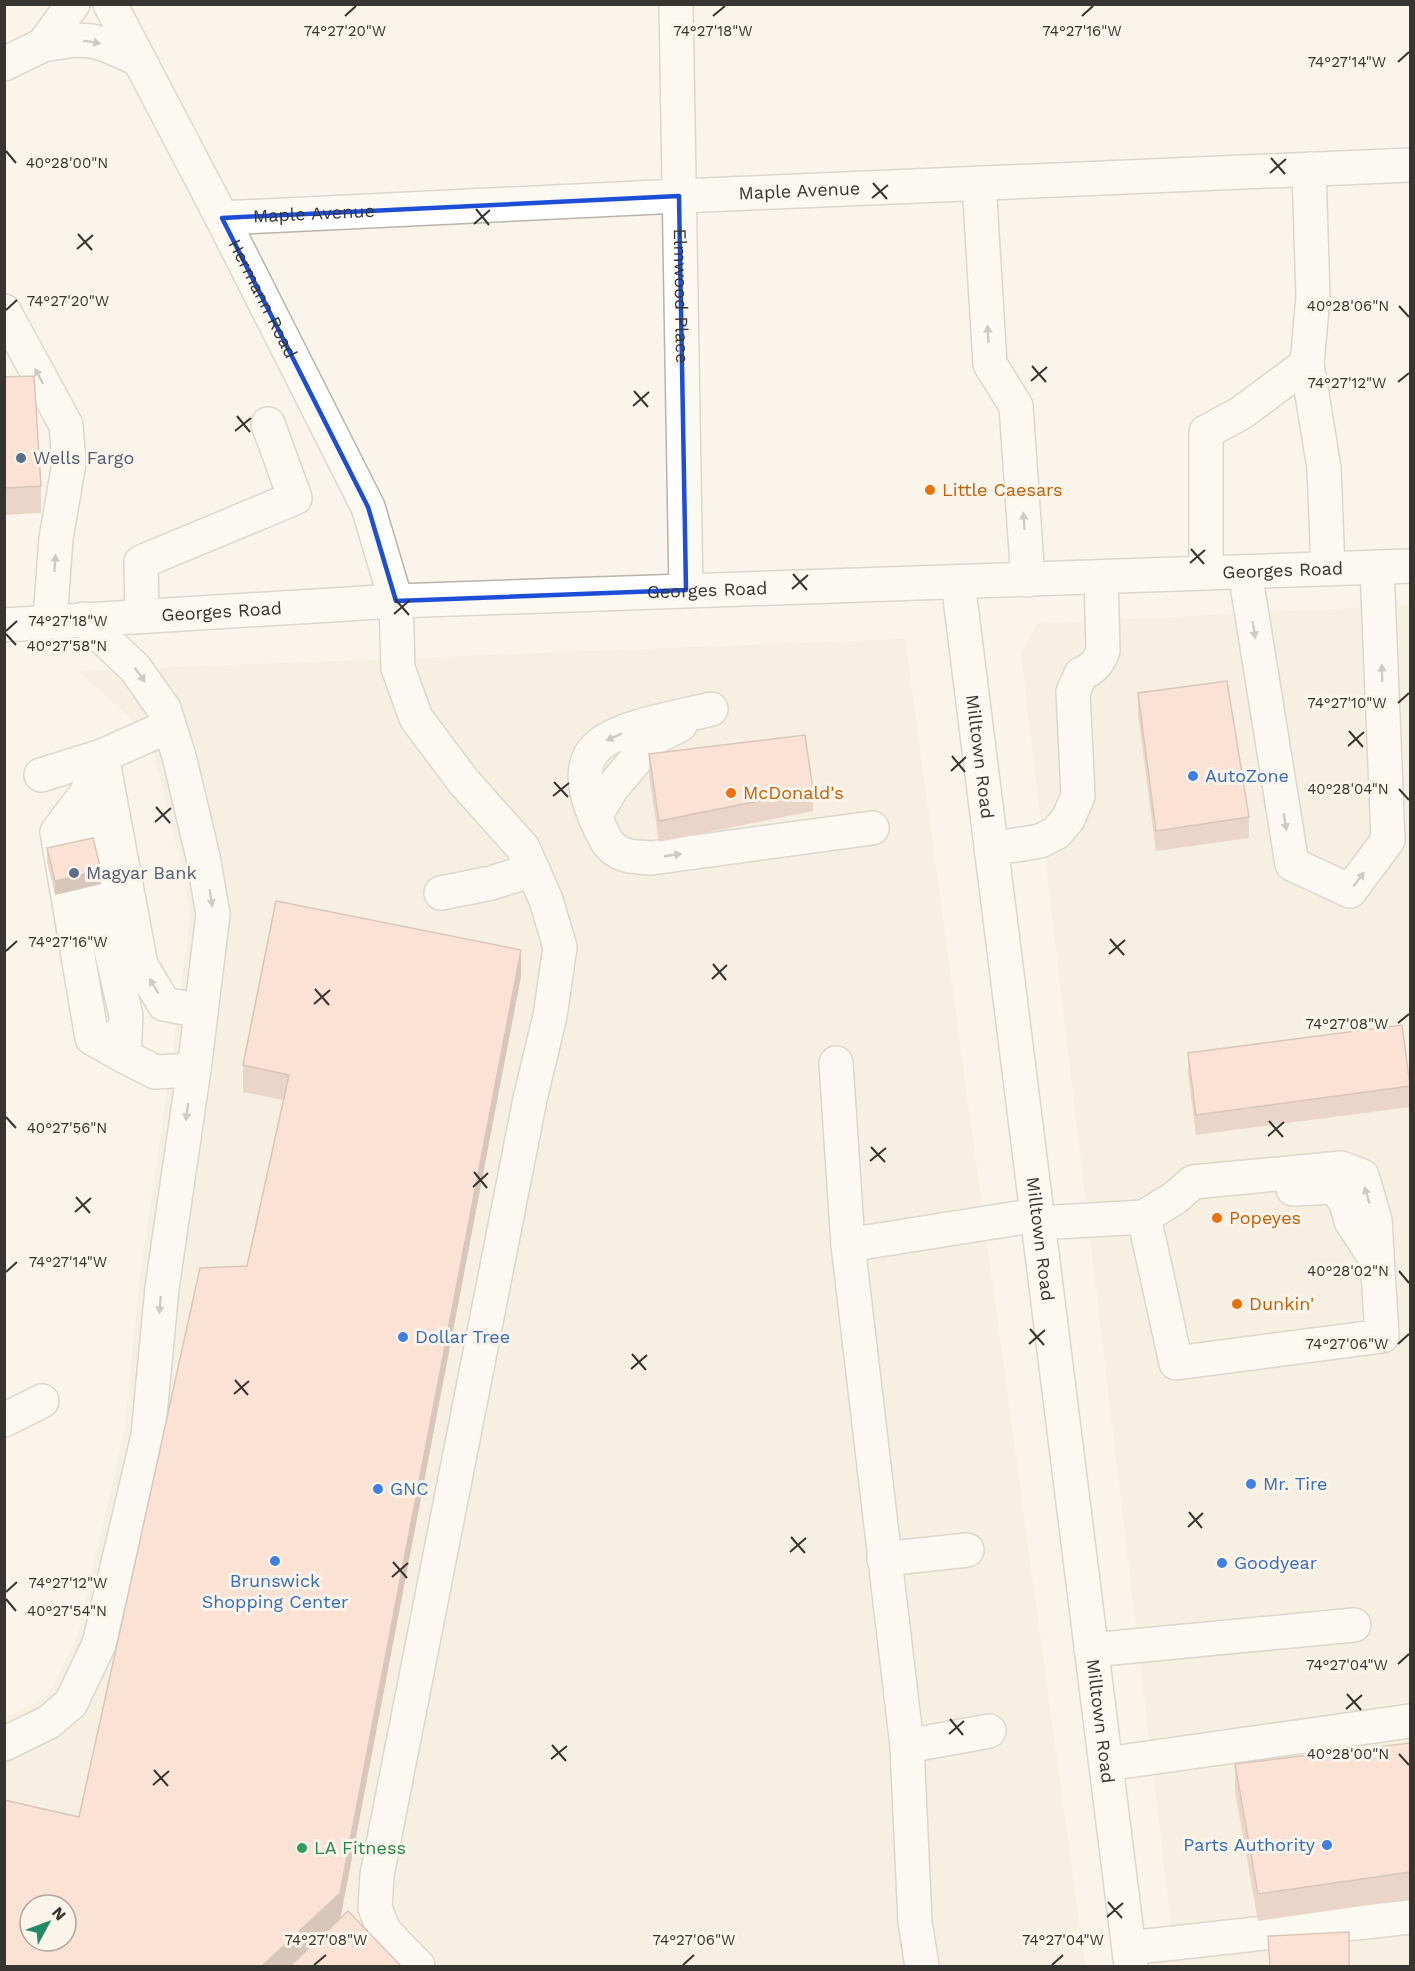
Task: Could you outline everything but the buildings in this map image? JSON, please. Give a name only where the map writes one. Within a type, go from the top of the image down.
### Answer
[{"type":"street","points":[[43,45],[73,4]]},
{"type":"street","name":"Hermann Road","points":[[110,4],[222,218],[368,507],[396,601],[398,668],[416,718],[464,782],[523,848],[546,900],[560,947],[550,1016],[528,1110],[376,1875],[375,1908],[384,1931],[418,1966]]},
{"type":"street","name":"Elmwood Place","points":[[676,4],[686,590]]},
{"type":"street","points":[[8,54],[75,40],[106,45],[138,59]]},
{"type":"street","name":"Maple Avenue","points":[[222,218],[1410,165]]},
{"type":"street","points":[[1309,169],[1312,297],[1307,364],[1324,468],[1328,569]]},
{"type":"street","points":[[979,183],[990,364],[1016,406],[1028,580]]},
{"type":"street","points":[[4,311],[66,425],[69,463],[56,538],[22,628]]},
{"type":"street","points":[[1206,573],[1206,432],[1241,413],[1307,364]]},
{"type":"street","points":[[142,615],[141,562],[295,498],[268,424]]},
{"type":"street","name":"Georges Road","points":[[22,628],[83,619],[396,601],[1410,566]]},
{"type":"street","points":[[1245,572],[1292,864],[1350,891],[1388,840],[1377,567]]},
{"type":"street","points":[[992,849],[1040,841],[1056,833],[1068,819],[1078,796],[1073,692],[1081,674],[1092,669],[1099,662],[1103,651],[1101,577]]},
{"type":"street","name":"Milltown Road","points":[[958,582],[1106,1764],[1128,1962]]},
{"type":"street","points":[[4,1744],[48,1722],[71,1703],[99,1644],[148,1436],[162,1287],[194,1070],[213,914],[203,857],[179,756],[164,710],[135,668],[83,619]]},
{"type":"street","points":[[711,709],[627,731],[609,738],[595,748],[587,763],[584,783],[595,816],[609,845],[628,857],[651,858],[872,828]]},
{"type":"street","points":[[41,776],[102,756],[169,726]]},
{"type":"street","points":[[102,756],[71,829],[110,1032],[124,1056],[156,1072],[194,1070]]},
{"type":"street","points":[[102,756],[141,965],[164,1004],[201,1011]]},
{"type":"street","points":[[441,892],[491,883],[533,870]]},
{"type":"street","points":[[836,1063],[848,1245],[907,1746],[915,1922],[922,1966]]},
{"type":"street","points":[[848,1245],[1037,1219],[1144,1217],[1176,1197],[1193,1182],[1341,1168],[1362,1176],[1376,1220],[1382,1336],[1176,1362],[1144,1217]]},
{"type":"street","points":[[4,1420],[42,1401]]},
{"type":"street","points":[[884,1558],[967,1550]]},
{"type":"street","points":[[1091,1650],[1354,1625]]},
{"type":"street","points":[[1106,1764],[1410,1720]]},
{"type":"street","points":[[907,1746],[989,1731]]},
{"type":"street","points":[[1128,1962],[1410,1917]]},
{"type":"highlighted area","points":[[679,196],[686,590],[396,601],[368,507],[222,218]]},
{"type":"shaded area","points":[[1410,605],[1410,1966],[1176,1966],[1021,653],[1037,624]]},
{"type":"shaded area","points":[[905,639],[1085,1966],[5,1966],[5,1718],[35,1703],[52,1688],[77,1637],[124,1433],[139,1284],[190,915],[183,873],[147,733],[78,671]]},
{"type":"place","name":"Wells Fargo","points":[[21,458]]},
{"type":"place","name":"Little Caesars","points":[[930,490]]},
{"type":"place","name":"AutoZone","points":[[1193,776]]},
{"type":"place","name":"McDonald's","points":[[731,793]]},
{"type":"place","name":"Magyar Bank","points":[[74,873]]},
{"type":"place","name":"Popeyes","points":[[1217,1218]]},
{"type":"place","name":"Dunkin'","points":[[1237,1304]]},
{"type":"place","name":"Dollar Tree","points":[[403,1337]]},
{"type":"place","name":"Mr. Tire","points":[[1251,1484]]},
{"type":"place","name":"GNC","points":[[378,1489]]},
{"type":"place","name":"Brunswick Shopping Center","points":[[275,1561]]},
{"type":"place","name":"Goodyear","points":[[1222,1563]]},
{"type":"place","name":"Parts Authority","points":[[1327,1845]]},
{"type":"place","name":"LA Fitness","points":[[302,1848]]}]
